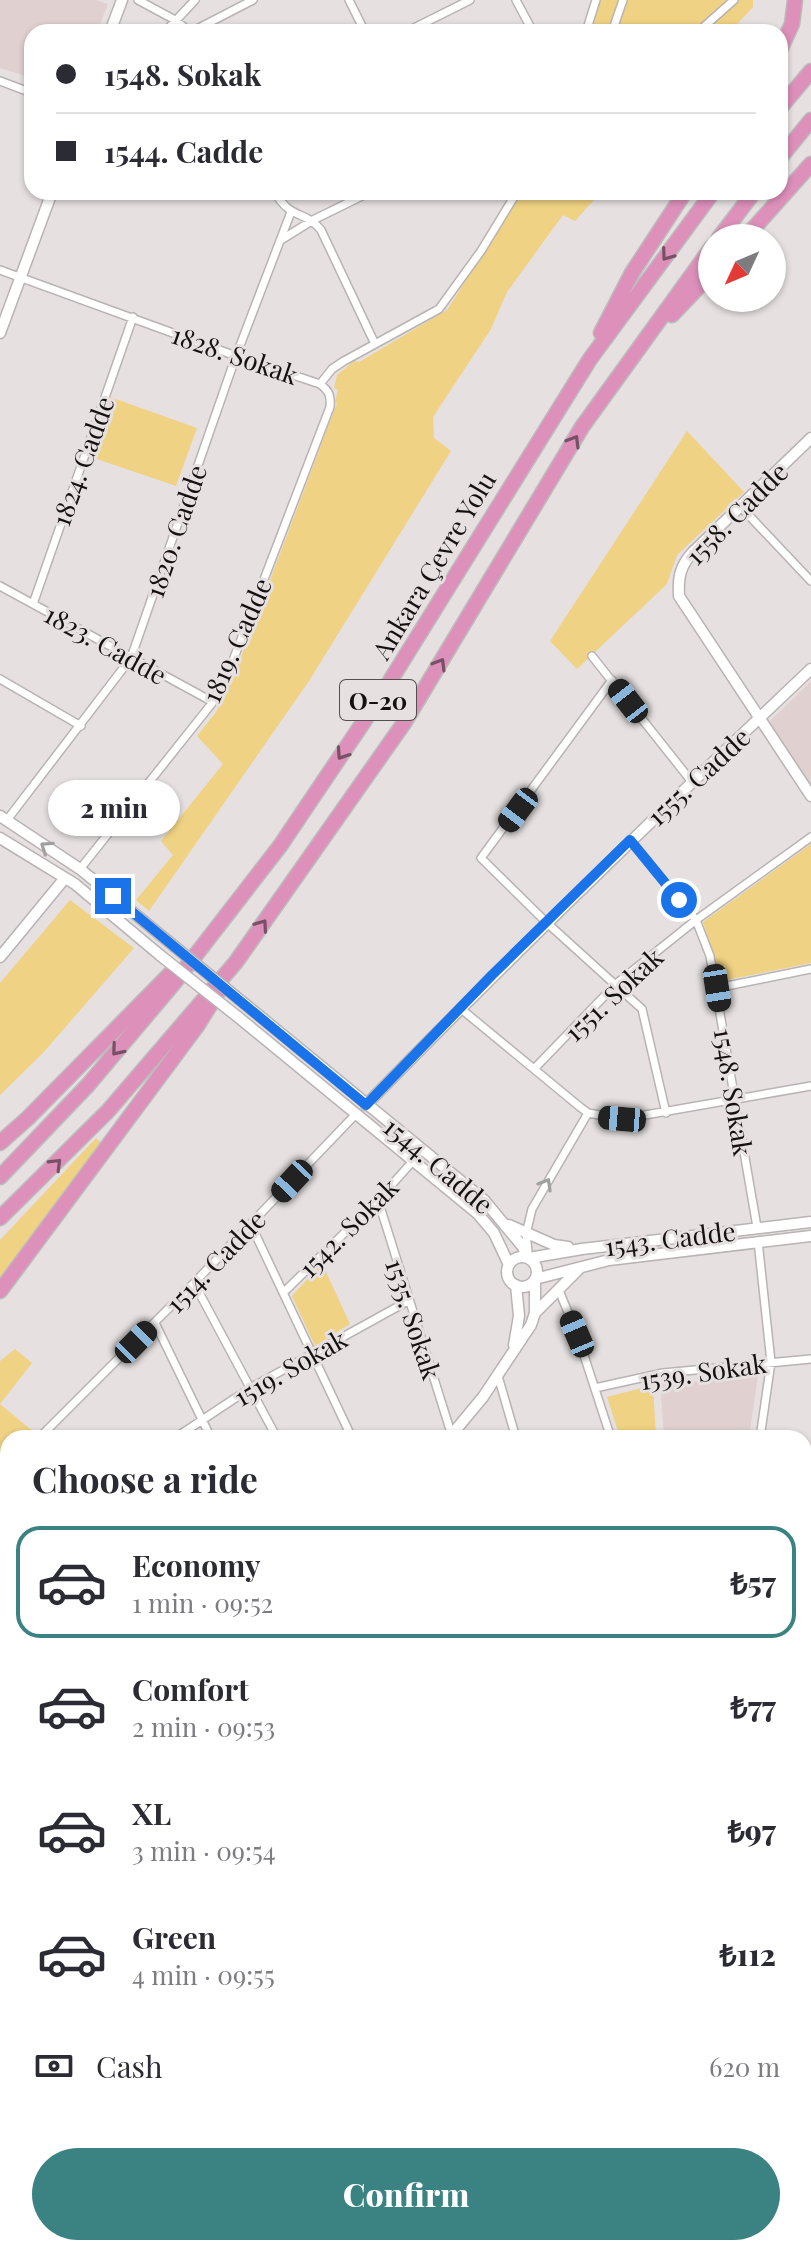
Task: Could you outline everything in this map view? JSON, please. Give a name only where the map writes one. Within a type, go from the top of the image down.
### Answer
[{"type":"highway","points":[[788,33],[795,0]]},
{"type":"highway","points":[[788,98],[811,71]]},
{"type":"highway","points":[[788,148],[811,120]]},
{"type":"highway","points":[[788,190],[811,164]]},
{"type":"highway","points":[[590,359],[615,303],[680,200]]},
{"type":"highway","name":"Ankara Çevre Yolu","points":[[0,1177],[88,1085],[174,983],[280,846],[377,702],[590,359],[707,200]]},
{"type":"highway","points":[[730,224],[748,200]]},
{"type":"highway","points":[[757,224],[779,200]]},
{"type":"highway","name":"O-20","points":[[0,1218],[108,1111],[236,962],[404,723],[582,427],[698,267]]},
{"type":"highway","points":[[642,347],[698,288]]},
{"type":"highway","points":[[0,1143],[216,927]]},
{"type":"highway","points":[[0,1291],[197,1026],[236,962]]},
{"type":"main road","points":[[113,24],[122,0]]},
{"type":"main road","points":[[0,333],[49,200]]},
{"type":"main road","name":"1558. Cadde","points":[[811,438],[683,563],[678,579],[679,596],[811,796]]},
{"type":"main road","name":"1555. Cadde","points":[[366,1105],[546,922],[811,669]]},
{"type":"main road","name":"1544. Cadde","points":[[3,818],[80,869],[484,1200],[505,1223],[528,1258]]},
{"type":"main road","name":"1544. Cadde","points":[[0,838],[65,878],[487,1223],[509,1265]]},
{"type":"main road","points":[[0,957],[65,878]]},
{"type":"main road","name":"1543. Cadde","points":[[528,1258],[811,1222]]},
{"type":"main road","points":[[505,1223],[554,1245],[582,1249]]},
{"type":"main road","name":"1543. Cadde","points":[[535,1280],[583,1266],[811,1236]]},
{"type":"main road","points":[[457,1430],[498,1376],[531,1325],[535,1313],[538,1270],[528,1258],[519,1257],[509,1265],[509,1279],[516,1285],[524,1287],[535,1280]]},
{"type":"main road","points":[[535,1313],[583,1266]]},
{"type":"main road","points":[[511,1354],[518,1332],[516,1285]]},
{"type":"street","points":[[138,0],[180,24]]},
{"type":"street","points":[[172,24],[195,0]]},
{"type":"street","points":[[206,24],[253,0]]},
{"type":"street","points":[[349,0],[361,24]]},
{"type":"street","points":[[422,24],[470,0]]},
{"type":"street","points":[[516,0],[529,24]]},
{"type":"street","points":[[588,24],[596,0]]},
{"type":"street","points":[[615,24],[623,0]]},
{"type":"street","points":[[707,24],[734,0]]},
{"type":"street","points":[[0,81],[24,90]]},
{"type":"street","points":[[279,200],[291,212],[313,220],[326,240],[375,344]]},
{"type":"street","points":[[280,242],[313,220],[354,200]]},
{"type":"street","name":"1828. Sokak","points":[[0,270],[320,384],[332,369],[439,309],[481,251],[512,200]]},
{"type":"street","name":"1820. Cadde","points":[[3,818],[81,726],[131,658],[236,356],[291,212]]},
{"type":"street","name":"1824. Cadde","points":[[33,604],[133,317]]},
{"type":"street","name":"1819. Cadde","points":[[80,869],[213,702],[232,663],[330,407],[328,391],[320,384]]},
{"type":"street","points":[[740,506],[811,581]]},
{"type":"street","name":"1823. Cadde","points":[[0,586],[213,702]]},
{"type":"street","points":[[592,656],[692,782]]},
{"type":"street","points":[[0,679],[81,726]]},
{"type":"street","points":[[612,680],[481,858],[546,922],[635,1001],[646,1018],[666,1113]]},
{"type":"street","name":"1551. Sokak","points":[[534,1069],[616,984],[696,920],[811,837]]},
{"type":"street","name":"1548. Sokak","points":[[630,840],[696,920],[710,956],[757,1227]]},
{"type":"street","points":[[717,988],[811,969]]},
{"type":"street","points":[[460,1008],[588,1113],[622,1119],[811,1086]]},
{"type":"street","points":[[528,1258],[526,1234],[532,1209],[588,1113]]},
{"type":"street","name":"1514. Cadde","points":[[47,1430],[251,1225],[355,1115]]},
{"type":"street","name":"1542. Sokak","points":[[284,1292],[378,1200],[413,1161]]},
{"type":"street","name":"1535. Sokak","points":[[378,1200],[449,1430]]},
{"type":"street","points":[[251,1225],[348,1430]]},
{"type":"street","points":[[758,1241],[771,1362],[761,1430]]},
{"type":"street","points":[[194,1283],[273,1430]]},
{"type":"street","points":[[558,1288],[577,1334],[608,1430]]},
{"type":"street","name":"1519. Sokak","points":[[186,1430],[252,1387],[408,1301]]},
{"type":"street","points":[[155,1323],[207,1430]]},
{"type":"street","name":"1539. Sokak","points":[[595,1388],[663,1373],[811,1359]]},
{"type":"street","points":[[498,1376],[514,1430]]},
{"type":"shaded area","points":[[0,0],[96,0],[108,4],[100,24],[24,24],[24,76],[0,68]]},
{"type":"shaded area","points":[[600,0],[753,0],[753,7],[737,24],[593,24]]},
{"type":"shaded area","points":[[517,200],[594,200],[575,221],[563,215],[507,292],[491,329],[433,417],[434,438],[451,451],[309,681],[149,911],[136,900],[173,855],[161,841],[223,764],[197,736],[216,712],[235,673],[337,403],[338,390],[334,388],[337,375],[354,361],[359,362],[447,310]]},
{"type":"shaded area","points":[[110,397],[197,428],[176,486],[91,457]]},
{"type":"shaded area","points":[[687,431],[744,492],[677,555],[667,584],[577,669],[550,641]]},
{"type":"shaded area","points":[[811,681],[811,785],[769,722]]},
{"type":"shaded area","points":[[811,844],[811,963],[721,981],[703,922]]},
{"type":"shaded area","points":[[70,900],[134,948],[43,1053],[0,1095],[0,983]]},
{"type":"shaded area","points":[[96,1138],[104,1145],[0,1284],[0,1240]]},
{"type":"shaded area","points":[[322,1263],[350,1324],[315,1346],[292,1296]]},
{"type":"shaded area","points":[[15,1349],[32,1363],[0,1404],[0,1361]]},
{"type":"shaded area","points":[[758,1375],[750,1430],[663,1430],[660,1380],[690,1382]]},
{"type":"shaded area","points":[[653,1385],[656,1430],[617,1430],[607,1397]]},
{"type":"shaded area","points":[[0,1404],[31,1430],[0,1430]]},
{"type":"route","points":[[113,896],[366,1105],[492,975],[630,840],[679,900]]}]
